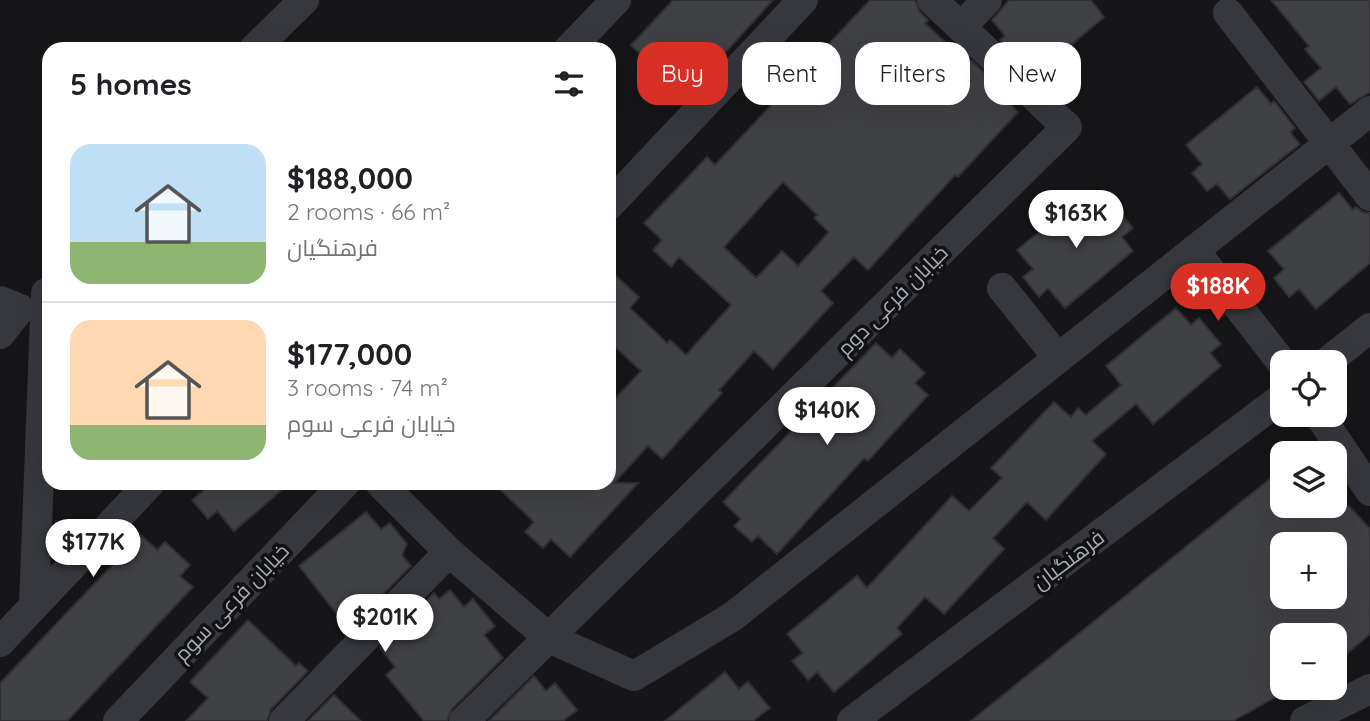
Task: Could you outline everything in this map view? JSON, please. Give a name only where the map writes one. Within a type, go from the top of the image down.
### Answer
[{"type":"street","points":[[261,42],[304,0]]},
{"type":"street","points":[[576,42],[616,0]]},
{"type":"street","points":[[616,198],[803,0]]},
{"type":"street","name":"خیابان فرعی دوم","points":[[464,721],[1067,127],[932,0]]},
{"type":"street","points":[[961,27],[987,0]]},
{"type":"street","points":[[1228,13],[1370,196]]},
{"type":"street","points":[[387,490],[449,552],[549,638],[634,676],[732,617],[1370,111]]},
{"type":"street","points":[[1194,250],[1272,350]]},
{"type":"street","points":[[1002,288],[1058,358]]},
{"type":"street","points":[[0,334],[10,305],[42,293]]},
{"type":"street","points":[[1342,350],[1370,328]]},
{"type":"street","name":"فرهنگیان","points":[[852,721],[1270,407]]},
{"type":"street","points":[[34,605],[42,426]]},
{"type":"street","points":[[1327,427],[1370,491]]},
{"type":"street","points":[[3,635],[143,490]]},
{"type":"street","name":"خیابان فرعی سوم","points":[[118,721],[338,490]]},
{"type":"street","points":[[284,721],[449,552]]},
{"type":"street","points":[[1305,721],[1370,689]]},
{"type":"building","points":[[673,0],[773,0],[728,50],[728,42],[637,42],[637,51],[631,45]]},
{"type":"building","points":[[870,0],[915,0],[920,12],[928,20],[925,23],[945,42],[855,42],[855,105],[970,105],[972,61],[984,72],[984,105],[1011,105],[1018,112],[958,177],[955,175],[868,270],[854,257],[821,291],[833,303],[773,369],[754,351],[719,390],[722,393],[662,459],[648,446],[616,481],[616,398],[641,371],[616,348],[616,276],[639,297],[630,308],[667,343],[670,340],[686,355],[731,305],[679,257],[671,267],[653,250],[662,240],[644,223],[707,157],[715,165],[771,105],[841,105],[841,42],[831,42]],"holes":[[[783,182],[817,215],[814,218],[829,232],[798,266],[782,251],[756,278],[724,247]]]},
{"type":"building","points":[[1009,0],[1091,0],[1104,17],[1075,42],[1002,42],[1000,40],[1005,36],[992,20]]},
{"type":"building","points":[[1271,0],[1370,0],[1370,92],[1350,104],[1336,87],[1319,101],[1304,82],[1321,68],[1305,49],[1309,46]]},
{"type":"building","points":[[1257,87],[1271,104],[1274,101],[1295,128],[1290,132],[1300,144],[1230,199],[1217,184],[1207,191],[1192,173],[1202,164],[1186,145]]},
{"type":"building","points":[[1088,192],[1102,209],[1111,202],[1133,228],[1122,237],[1133,251],[1065,308],[1048,288],[1039,297],[1023,277],[1033,269],[1017,250]]},
{"type":"building","points":[[1339,193],[1353,210],[1356,207],[1370,213],[1370,263],[1316,309],[1299,289],[1289,297],[1274,278],[1284,269],[1268,251]]},
{"type":"building","points":[[1176,308],[1191,325],[1199,318],[1221,344],[1210,353],[1221,366],[1153,424],[1136,404],[1092,441],[1106,454],[1046,520],[1027,502],[993,538],[1004,549],[944,614],[925,597],[897,628],[902,634],[834,692],[817,672],[808,680],[792,661],[803,653],[787,634],[857,576],[867,588],[952,496],[969,511],[1002,478],[991,468],[1054,402],[1071,417],[1078,408],[1086,415],[1121,385],[1106,366]]},
{"type":"building","points":[[876,343],[892,358],[900,349],[925,373],[915,383],[928,395],[868,461],[864,458],[777,554],[758,536],[752,542],[734,526],[741,519],[723,502]]},
{"type":"building","points":[[1270,479],[1270,518],[1347,518],[1349,506],[1370,529],[1370,634],[1347,654],[1347,623],[1270,623],[1270,700],[1233,721],[971,721]]},
{"type":"building","points":[[616,483],[638,483],[570,557],[551,539],[543,548],[525,532],[534,522],[500,490],[616,490]]},
{"type":"building","points":[[204,490],[282,490],[234,531],[217,511],[208,519],[192,500]]},
{"type":"building","points":[[366,512],[381,529],[390,523],[407,544],[402,555],[411,566],[358,620],[354,615],[344,623],[299,566]]},
{"type":"building","points":[[141,535],[157,550],[165,542],[190,565],[180,576],[193,587],[67,721],[0,721],[0,683]]},
{"type":"building","points":[[450,590],[464,607],[473,599],[495,626],[484,635],[503,658],[452,709],[447,721],[424,721],[386,675],[395,667],[380,648],[434,593],[439,599]]},
{"type":"building","points":[[248,620],[296,666],[299,663],[308,671],[271,709],[267,721],[186,721],[208,698],[190,682]]},
{"type":"building","points":[[725,672],[739,689],[748,682],[770,708],[753,721],[665,721]]},
{"type":"building","points":[[534,676],[546,691],[555,683],[577,710],[563,721],[489,721]]},
{"type":"building","points":[[334,695],[361,721],[308,721]]}]
